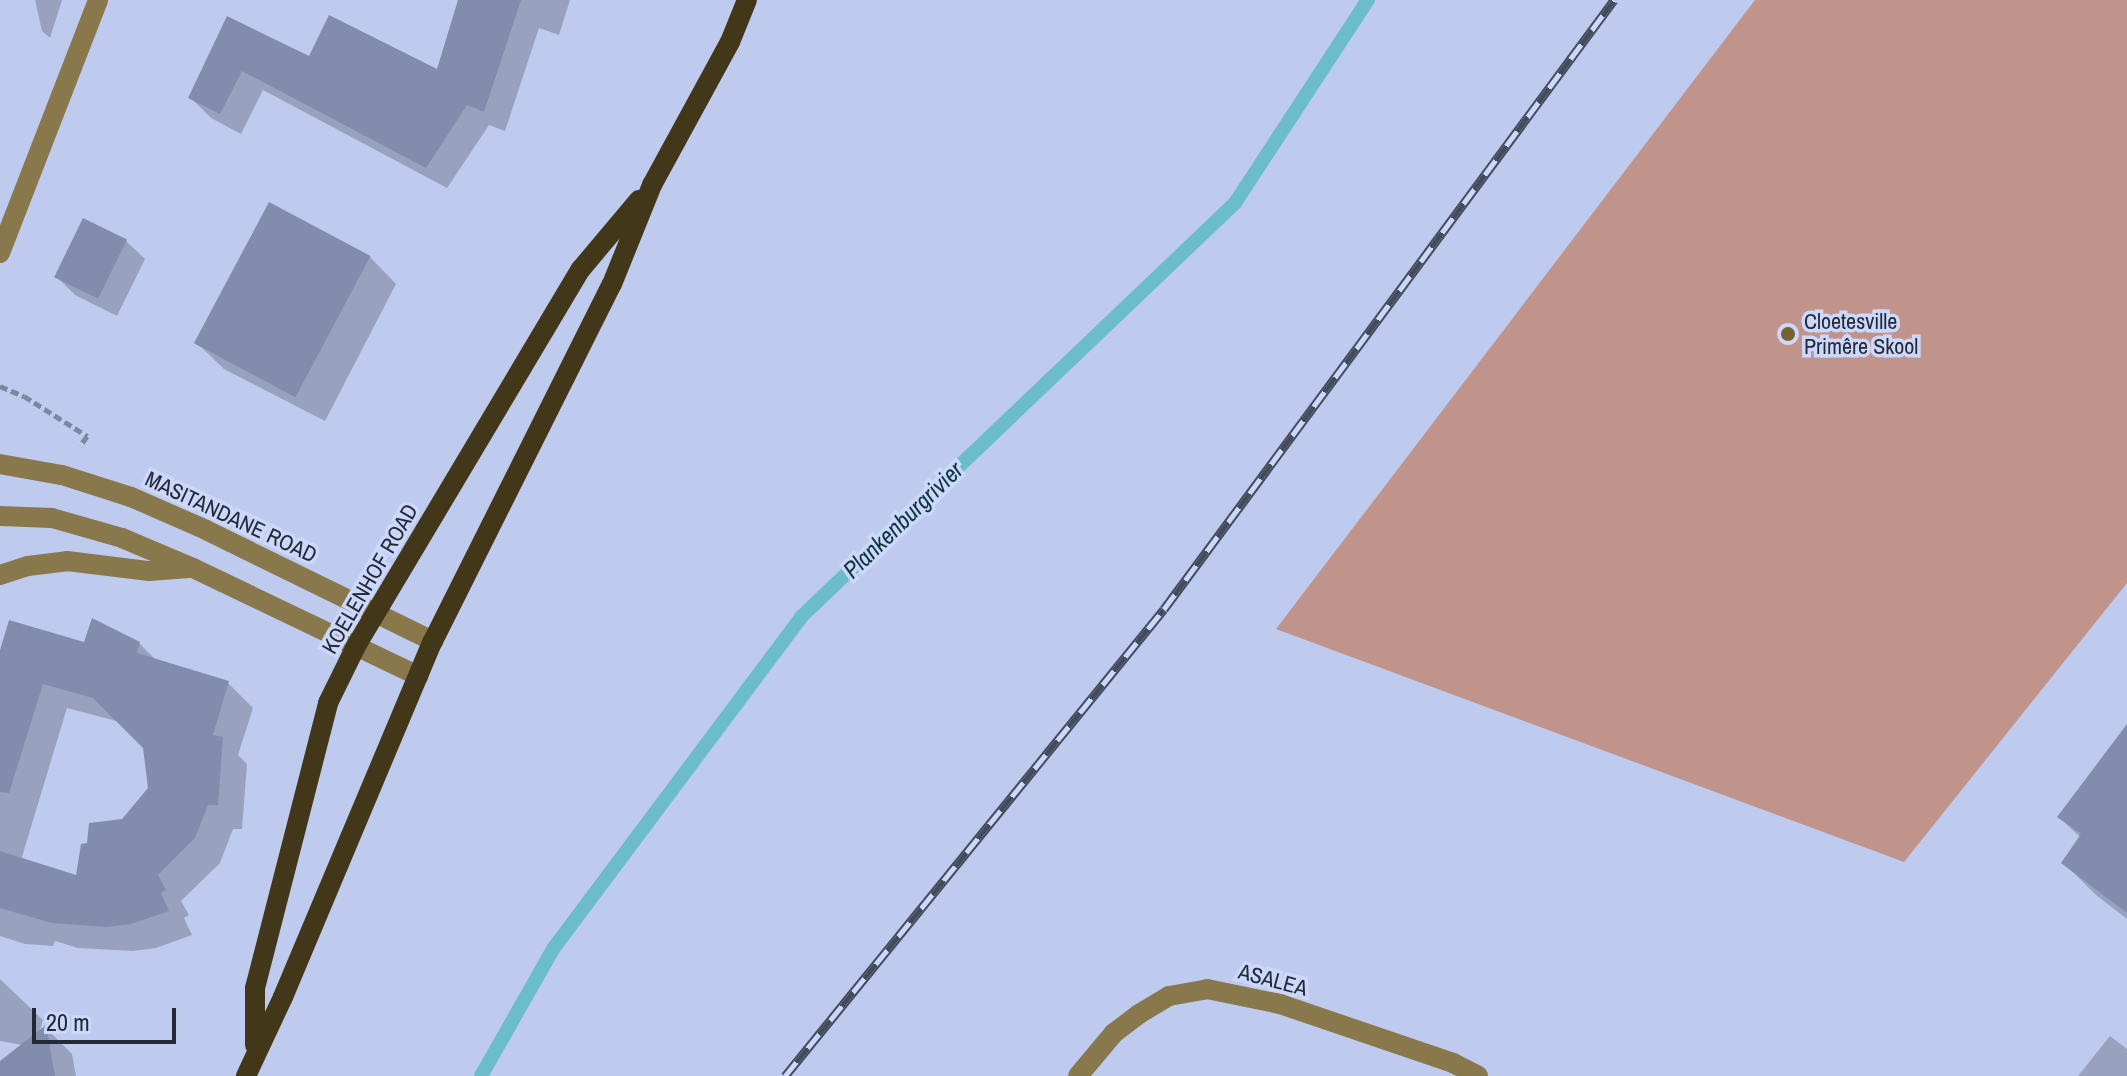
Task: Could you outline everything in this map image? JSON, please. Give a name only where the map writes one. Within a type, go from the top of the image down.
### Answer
[{"type":"main road","name":"KOELENHOF ROAD","points":[[246,1075],[255,1050],[283,997],[433,641],[612,284],[652,185],[730,42],[747,0]]},
{"type":"main road","name":"KOELENHOF ROAD","points":[[255,1050],[255,988],[328,703],[356,646],[581,269],[652,185]]},
{"type":"street","points":[[0,253],[98,0]]},
{"type":"street","name":"MASITANDANE ROAD","points":[[0,464],[62,475],[131,497],[433,641]]},
{"type":"street","points":[[0,516],[52,518],[83,524],[193,568],[418,676]]},
{"type":"street","points":[[0,575],[28,566],[67,561],[149,571],[193,568]]},
{"type":"street","name":"ASALEA","points":[[1078,1076],[1114,1033],[1139,1014],[1169,996],[1207,989],[1280,1004],[1453,1063],[1478,1076]]},
{"type":"path","points":[[0,386],[24,396]]},
{"type":"shaded area","name":"Cloetesville Primêre Skool","points":[[1755,0],[2127,0],[2127,583],[1904,862],[1276,629]]},
{"type":"building","points":[[458,0],[521,0],[484,112],[467,105],[426,168],[242,71],[220,114],[188,98],[227,16],[309,56],[329,15],[437,69]]},
{"type":"building","points":[[269,202],[371,256],[295,397],[194,343]]},
{"type":"building","points":[[83,218],[127,239],[98,299],[54,277]]},
{"type":"building","points":[[92,618],[140,642],[137,653],[229,681],[213,735],[223,737],[218,805],[208,805],[195,838],[158,875],[166,890],[161,893],[169,911],[131,924],[107,927],[52,923],[0,908],[0,851],[76,875],[81,844],[87,843],[89,823],[122,819],[148,788],[143,748],[93,698],[43,684],[9,793],[0,792],[0,650],[9,620],[84,642]]},
{"type":"building","points":[[2127,724],[2127,913],[2061,863],[2081,834],[2057,817]]},
{"type":"building","points":[[46,1025],[55,1076],[0,1076],[0,1061]]},
{"type":"waterway","name":"Plankenburgrivier","points":[[481,1076],[553,949],[801,617],[1235,203],[1368,0]]},
{"type":"railway","points":[[785,1076],[1164,609],[1614,0]]},
{"type":"place","name":"Cloetesville Primêre Skool","points":[[1788,334]]}]
